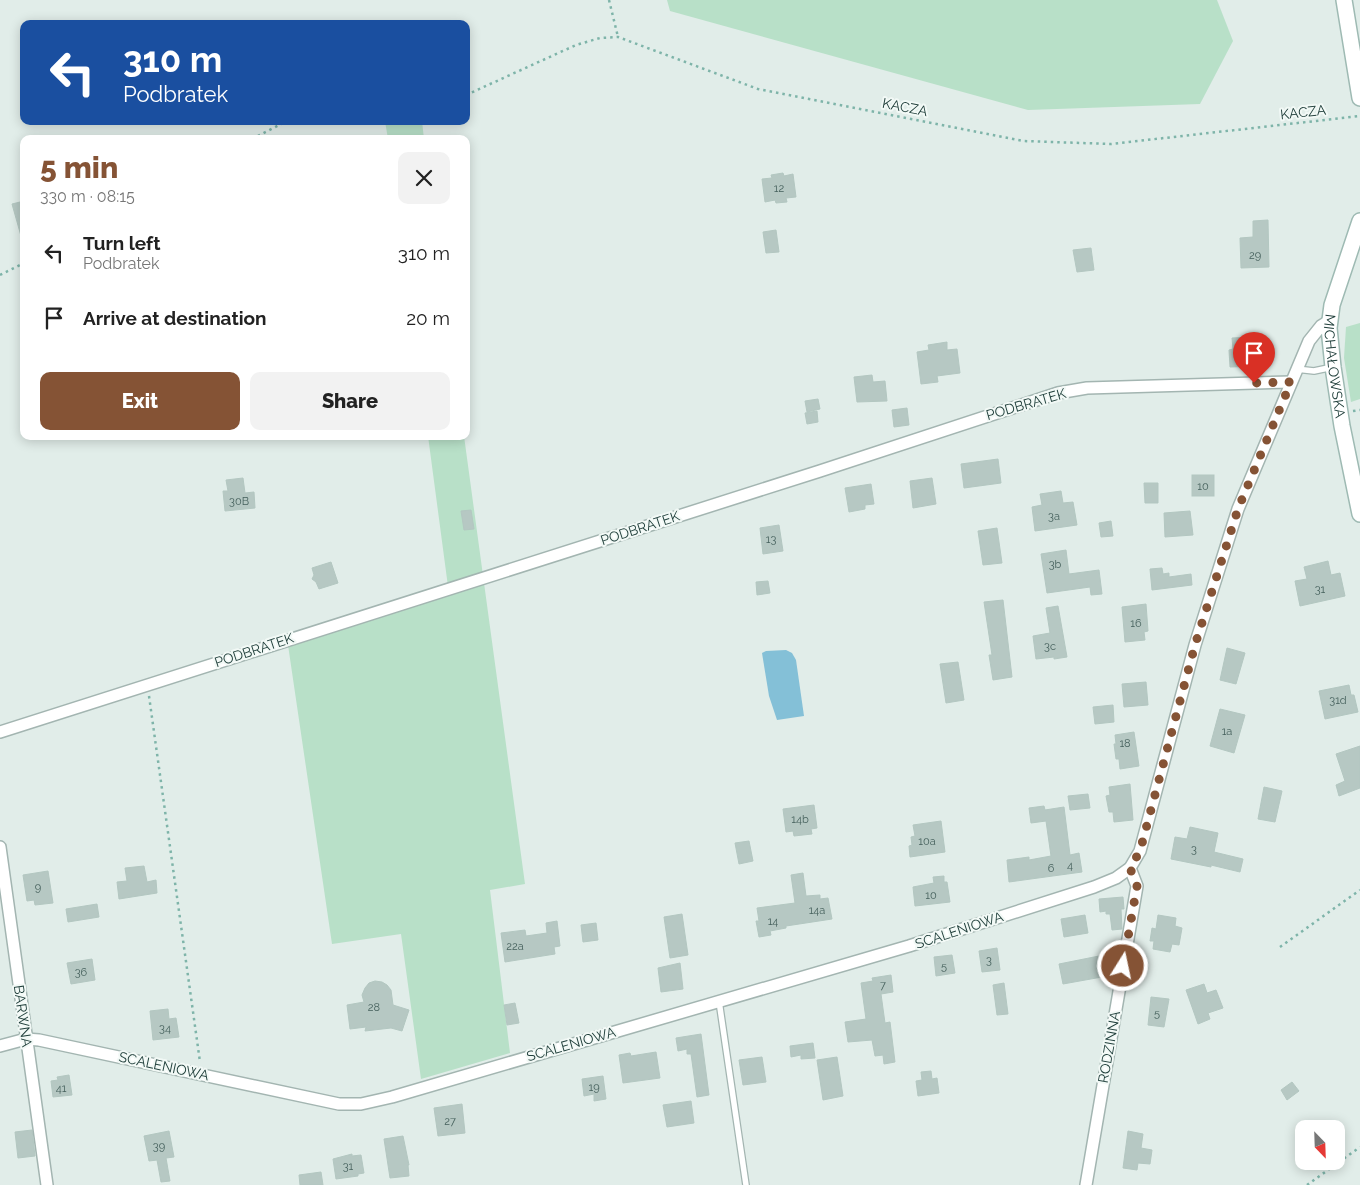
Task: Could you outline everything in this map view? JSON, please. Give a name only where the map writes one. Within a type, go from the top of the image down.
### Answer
[{"type":"street","points":[[1344,0],[1360,98]]},
{"type":"street","name":"MICHAŁOWSKA","points":[[1360,221],[1332,305],[1329,321],[1332,367],[1360,514]]},
{"type":"street","points":[[1130,868],[1140,851],[1195,645],[1238,509],[1309,341],[1320,326],[1329,321]]},
{"type":"street","name":"PODBRATEK","points":[[0,732],[1058,394],[1087,388],[1291,382]]},
{"type":"street","name":"BARWNA","points":[[0,847],[47,1185]]},
{"type":"street","name":"SCALENIOWA","points":[[0,1046],[26,1039],[54,1042],[339,1104],[361,1104],[392,1097],[909,946],[1094,887],[1116,878],[1130,868]]},
{"type":"street","name":"RODZINNA","points":[[1086,1185],[1136,894],[1137,886],[1130,868]]},
{"type":"lane","points":[[1296,369],[1314,371],[1332,367]]},
{"type":"lane","points":[[719,1001],[746,1185]]},
{"type":"path","points":[[609,0],[618,37]]},
{"type":"path","name":"KACZA","points":[[470,93],[576,45],[600,38],[618,37],[758,89],[1023,141],[1112,144],[1360,116]]},
{"type":"path","points":[[260,135],[279,125]]},
{"type":"path","points":[[0,275],[20,265]]},
{"type":"path","points":[[147,684],[201,1074]]},
{"type":"path","points":[[1280,947],[1360,890]]},
{"type":"path","points":[[1307,1185],[1360,1147]]},
{"type":"green space","points":[[667,0],[1217,0],[1233,41],[1200,104],[1028,110],[670,11]]},
{"type":"green space","points":[[386,125],[422,125],[424,135],[387,135]]},
{"type":"green space","points":[[1360,323],[1360,399],[1351,402],[1344,358],[1346,327]]},
{"type":"green space","points":[[429,440],[465,440],[525,884],[490,890],[510,1053],[421,1079],[401,934],[332,944],[288,645],[449,594]]},
{"type":"water","points":[[786,650],[792,653],[796,660],[804,716],[777,720],[769,696],[762,653]]},
{"type":"building","points":[[783,173],[784,176],[793,174],[796,197],[786,198],[787,202],[776,203],[775,200],[765,202],[762,179],[772,178],[771,175]]},
{"type":"building","points":[[20,202],[20,232],[12,204]]},
{"type":"building","points":[[1268,220],[1269,267],[1241,268],[1240,238],[1253,237],[1253,221]]},
{"type":"building","points":[[776,230],[779,252],[766,253],[763,232]]},
{"type":"building","points":[[1091,248],[1094,270],[1077,272],[1073,250]]},
{"type":"building","points":[[1253,337],[1253,353],[1259,353],[1260,366],[1230,367],[1229,350],[1233,349],[1232,338]]},
{"type":"building","points":[[947,342],[947,350],[957,349],[960,373],[937,376],[938,382],[921,384],[917,352],[929,350],[928,345]]},
{"type":"building","points":[[872,375],[873,382],[885,381],[887,401],[857,402],[854,377]]},
{"type":"building","points":[[818,399],[820,409],[807,412],[805,401]]},
{"type":"building","points":[[907,408],[909,425],[894,427],[892,410]]},
{"type":"building","points":[[817,411],[818,422],[807,424],[805,413]]},
{"type":"building","points":[[998,459],[1001,483],[964,488],[961,464]]},
{"type":"building","points":[[1192,475],[1214,475],[1214,496],[1192,496]]},
{"type":"building","points":[[243,478],[245,493],[254,492],[255,508],[225,511],[223,491],[228,491],[226,480]]},
{"type":"building","points":[[932,478],[936,504],[913,508],[910,481]]},
{"type":"building","points":[[1144,483],[1158,483],[1158,503],[1145,503]]},
{"type":"building","points":[[871,484],[874,504],[865,505],[865,509],[849,512],[845,488]]},
{"type":"building","points":[[1061,491],[1063,503],[1073,502],[1077,525],[1035,531],[1032,507],[1042,505],[1040,494]]},
{"type":"building","points":[[471,510],[474,529],[464,530],[461,511]]},
{"type":"building","points":[[1190,511],[1193,535],[1165,537],[1164,513]]},
{"type":"building","points":[[1111,521],[1113,536],[1101,537],[1099,523]]},
{"type":"building","points":[[779,525],[783,551],[763,554],[760,528]]},
{"type":"building","points":[[997,528],[1002,563],[983,565],[978,531]]},
{"type":"building","points":[[1066,550],[1069,574],[1099,570],[1102,594],[1091,595],[1090,587],[1047,593],[1041,554]]},
{"type":"building","points":[[1328,561],[1331,575],[1340,573],[1345,596],[1300,606],[1295,581],[1307,579],[1304,567]]},
{"type":"building","points":[[331,562],[338,583],[319,589],[316,582],[312,579],[314,575],[312,568]]},
{"type":"building","points":[[1162,568],[1163,574],[1169,573],[1169,577],[1191,574],[1192,585],[1152,590],[1150,569]]},
{"type":"building","points":[[768,581],[770,593],[757,595],[756,582]]},
{"type":"building","points":[[1003,600],[1012,677],[993,680],[989,655],[992,655],[984,602]]},
{"type":"building","points":[[1146,604],[1148,631],[1144,632],[1145,640],[1125,642],[1122,607]]},
{"type":"building","points":[[1058,606],[1067,657],[1036,659],[1033,636],[1050,633],[1046,608]]},
{"type":"building","points":[[1227,648],[1245,653],[1236,684],[1220,680]]},
{"type":"building","points":[[958,662],[964,700],[946,703],[940,664]]},
{"type":"building","points":[[1146,682],[1148,705],[1124,707],[1122,684]]},
{"type":"building","points":[[1349,685],[1351,695],[1354,695],[1358,712],[1325,719],[1319,691]]},
{"type":"building","points":[[1113,705],[1114,722],[1095,724],[1093,707]]},
{"type":"building","points":[[1220,709],[1245,715],[1234,753],[1210,746]]},
{"type":"building","points":[[1134,732],[1139,766],[1120,769],[1119,759],[1116,759],[1115,735]]},
{"type":"building","points":[[1360,746],[1360,788],[1339,796],[1336,785],[1345,781],[1336,754]]},
{"type":"building","points":[[1130,784],[1133,820],[1114,822],[1113,812],[1109,812],[1106,796],[1110,795],[1109,787]]},
{"type":"building","points":[[1264,787],[1282,791],[1275,822],[1258,819]]},
{"type":"building","points":[[1088,794],[1090,808],[1070,810],[1068,796]]},
{"type":"building","points":[[814,805],[817,828],[811,829],[812,834],[794,836],[793,831],[786,832],[783,809]]},
{"type":"building","points":[[1044,806],[1045,810],[1064,807],[1070,855],[1079,853],[1082,872],[1009,882],[1007,860],[1029,857],[1029,860],[1051,856],[1046,821],[1031,823],[1029,808]]},
{"type":"building","points":[[941,821],[945,852],[910,857],[909,846],[912,845],[911,837],[915,836],[913,825]]},
{"type":"building","points":[[1190,827],[1218,833],[1214,852],[1243,859],[1240,872],[1211,865],[1211,867],[1171,859],[1175,837],[1187,839]]},
{"type":"building","points":[[749,841],[753,861],[739,864],[735,843]]},
{"type":"building","points":[[144,866],[147,882],[156,880],[157,893],[119,899],[117,882],[127,881],[125,868]]},
{"type":"building","points":[[48,871],[53,903],[35,905],[34,900],[27,901],[23,875]]},
{"type":"building","points":[[803,873],[806,896],[820,895],[820,899],[828,898],[832,919],[786,926],[786,928],[770,931],[771,935],[759,937],[756,921],[759,921],[757,908],[795,903],[791,875]]},
{"type":"building","points":[[944,876],[944,882],[947,882],[950,902],[915,906],[913,887],[934,883],[933,877]]},
{"type":"building","points":[[1123,897],[1124,909],[1121,909],[1122,929],[1112,930],[1110,914],[1106,914],[1106,911],[1100,912],[1099,899]]},
{"type":"building","points":[[97,904],[99,917],[68,922],[66,909]]},
{"type":"building","points":[[682,914],[688,955],[670,958],[664,917]]},
{"type":"building","points":[[1085,915],[1088,933],[1064,937],[1061,919]]},
{"type":"building","points":[[1158,915],[1176,918],[1175,926],[1182,928],[1179,945],[1172,944],[1170,952],[1153,949],[1154,941],[1150,941],[1152,928],[1156,929]]},
{"type":"building","points":[[557,921],[560,946],[554,947],[555,954],[505,962],[501,933],[525,930],[526,936],[547,933],[546,923]]},
{"type":"building","points":[[596,923],[598,940],[583,942],[581,925]]},
{"type":"building","points":[[997,948],[1000,970],[982,972],[979,951]]},
{"type":"building","points":[[1109,954],[1113,975],[1063,984],[1059,964]]},
{"type":"building","points":[[952,955],[955,973],[936,976],[934,957]]},
{"type":"building","points":[[92,959],[95,980],[71,984],[67,963]]},
{"type":"building","points":[[680,963],[683,989],[661,992],[658,968]]},
{"type":"building","points":[[891,975],[893,992],[881,994],[885,1023],[890,1022],[895,1062],[884,1064],[883,1055],[875,1056],[872,1040],[848,1042],[845,1022],[866,1019],[861,983],[873,981],[872,978]]},
{"type":"building","points":[[375,981],[382,982],[391,990],[393,1005],[409,1010],[402,1031],[391,1028],[365,1031],[366,1027],[350,1029],[347,1005],[364,1002],[362,995],[365,988],[369,983]]},
{"type":"building","points":[[1004,983],[1008,1014],[997,1015],[993,985]]},
{"type":"building","points":[[1204,984],[1207,993],[1216,990],[1223,1008],[1208,1013],[1210,1019],[1198,1024],[1186,990]]},
{"type":"building","points":[[1151,997],[1169,999],[1164,1027],[1148,1025]]},
{"type":"building","points":[[515,1003],[519,1023],[507,1025],[504,1005]]},
{"type":"building","points":[[168,1009],[169,1019],[176,1018],[179,1037],[153,1040],[150,1011]]},
{"type":"building","points":[[701,1034],[709,1095],[697,1097],[691,1054],[687,1054],[687,1049],[678,1051],[676,1038]]},
{"type":"building","points":[[813,1043],[815,1058],[801,1059],[801,1055],[791,1057],[790,1046]]},
{"type":"building","points":[[656,1052],[660,1078],[623,1083],[619,1055],[630,1053],[631,1056]]},
{"type":"building","points":[[762,1057],[766,1082],[743,1085],[739,1060]]},
{"type":"building","points":[[837,1057],[843,1096],[823,1100],[817,1060]]},
{"type":"building","points":[[931,1071],[932,1079],[937,1078],[939,1093],[918,1096],[916,1081],[922,1080],[921,1072]]},
{"type":"building","points":[[69,1075],[72,1095],[53,1097],[51,1081],[58,1080],[57,1077]]},
{"type":"building","points":[[603,1076],[606,1099],[594,1101],[594,1094],[584,1096],[582,1079]]},
{"type":"building","points":[[1292,1082],[1299,1091],[1287,1100],[1281,1090]]},
{"type":"building","points":[[691,1101],[694,1123],[667,1127],[663,1105]]},
{"type":"building","points":[[462,1104],[465,1133],[438,1136],[434,1108]]},
{"type":"building","points":[[32,1130],[35,1156],[18,1158],[15,1132]]},
{"type":"building","points":[[169,1131],[174,1157],[166,1158],[170,1181],[161,1182],[157,1160],[149,1161],[144,1136]]},
{"type":"building","points":[[1128,1131],[1143,1134],[1141,1148],[1152,1150],[1150,1164],[1138,1163],[1137,1170],[1123,1168]]},
{"type":"building","points":[[403,1136],[409,1165],[409,1176],[390,1178],[384,1139]]},
{"type":"building","points":[[352,1154],[352,1156],[361,1155],[364,1173],[358,1174],[358,1176],[336,1179],[333,1159]]},
{"type":"building","points":[[321,1172],[323,1185],[300,1185],[299,1175]]},
{"type":"route","points":[[1123,966],[1137,886],[1130,868],[1140,851],[1195,645],[1238,509],[1291,382],[1254,383]]}]
